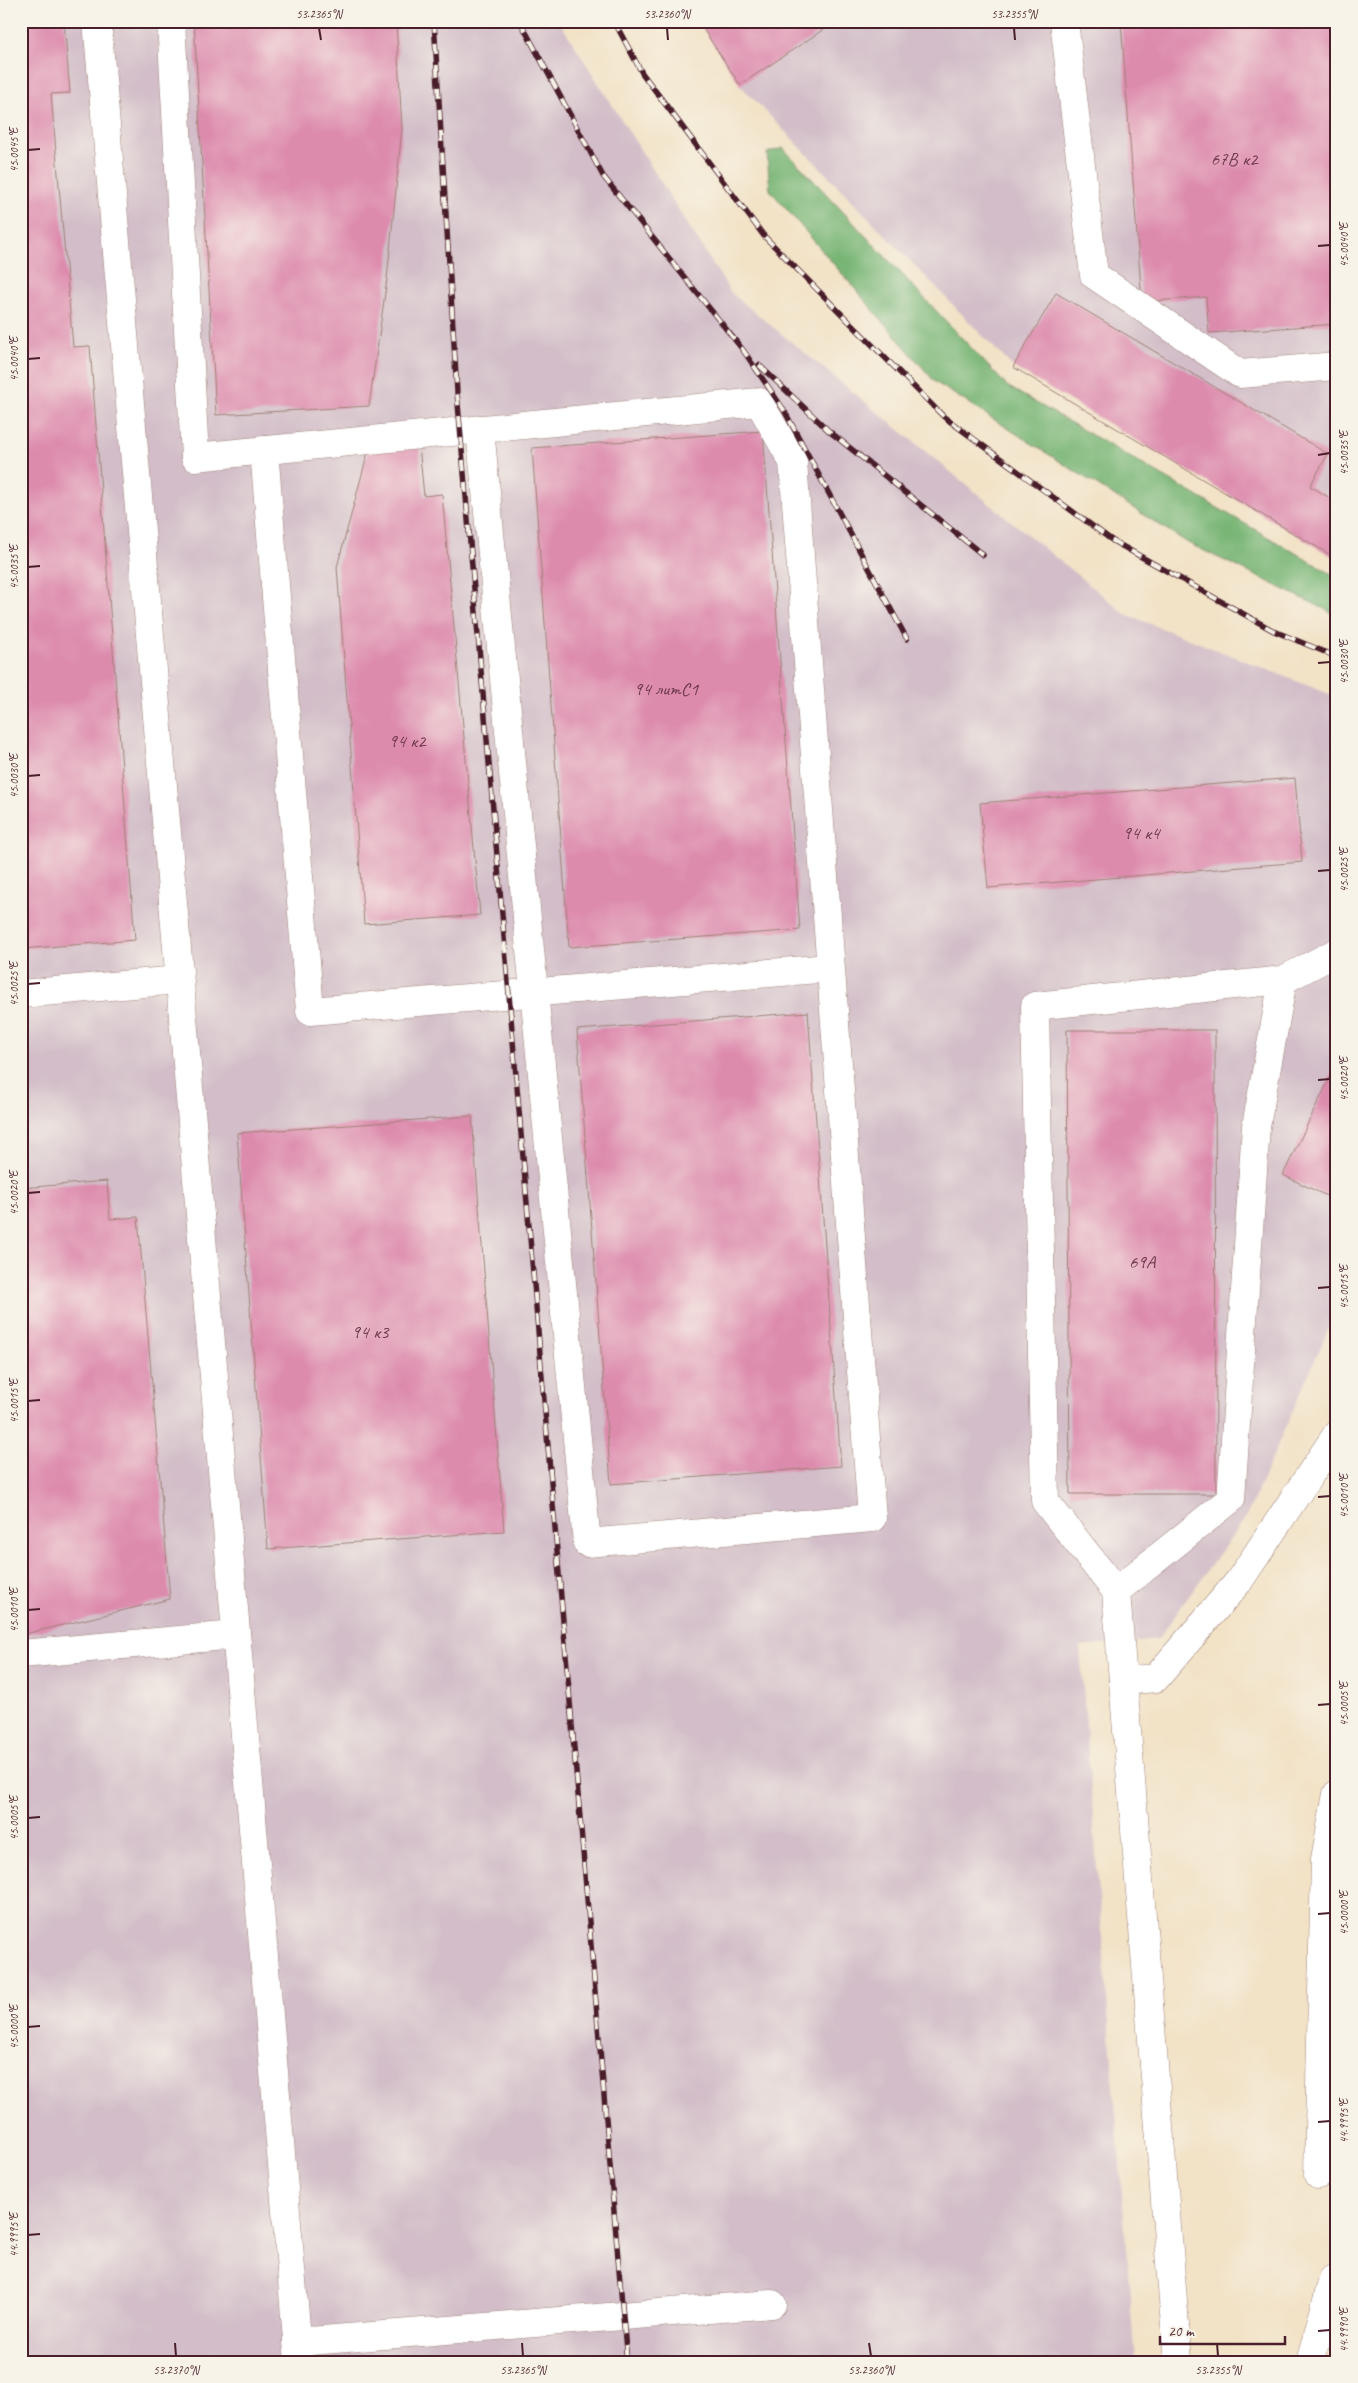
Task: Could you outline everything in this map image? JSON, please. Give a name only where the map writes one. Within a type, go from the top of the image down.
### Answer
[{"type":"lane","points":[[97,21],[178,980],[298,2352],[772,2304]]},
{"type":"lane","points":[[171,21],[195,457],[760,402],[793,462],[872,1518],[587,1543],[480,430]]},
{"type":"lane","points":[[1064,21],[1094,275],[1240,374],[1337,366]]},
{"type":"lane","points":[[264,450],[310,1011],[830,968]]},
{"type":"lane","points":[[1178,2362],[1116,1591],[1045,1501],[1035,1006],[1283,980],[1337,952]]},
{"type":"lane","points":[[21,994],[178,980]]},
{"type":"lane","points":[[1116,1591],[1231,1499],[1256,1126],[1283,980]]},
{"type":"lane","points":[[1123,1681],[1156,1678],[1239,1581],[1337,1434]]},
{"type":"lane","points":[[21,1654],[236,1635]]},
{"type":"lane","points":[[1318,2174],[1326,1859],[1337,1794]]},
{"type":"lane","points":[[1310,2362],[1333,2279],[1337,2279]]},
{"type":"shaded area","points":[[21,21],[559,21],[731,293],[1125,614],[1337,697],[1337,1310],[1246,1517],[1158,1639],[1080,1647],[1135,2362],[21,2362]]},
{"type":"shaded area","points":[[698,21],[1337,21],[1337,559],[1013,367],[740,85]]},
{"type":"green space","points":[[783,148],[1007,386],[1337,577],[1337,615],[1188,543],[935,382],[770,190],[767,153]]},
{"type":"building","points":[[21,21],[64,21],[70,93],[51,94],[73,347],[90,346],[135,940],[21,949]]},
{"type":"building","points":[[194,21],[396,21],[402,129],[387,279],[369,406],[216,415]]},
{"type":"building","points":[[698,21],[836,21],[740,85]]},
{"type":"building","points":[[1121,21],[1337,21],[1337,324],[1209,333],[1206,297],[1142,302]]},
{"type":"building","points":[[1056,293],[1328,454],[1310,486],[1337,502],[1337,559],[1013,367]]},
{"type":"building","points":[[763,431],[800,930],[569,947],[532,448]]},
{"type":"building","points":[[419,446],[424,496],[442,494],[480,915],[364,924],[337,567],[368,452]]},
{"type":"building","points":[[1295,778],[1302,862],[988,888],[980,803]]},
{"type":"building","points":[[808,1012],[841,1466],[611,1484],[577,1030]]},
{"type":"building","points":[[1067,1030],[1215,1030],[1216,1494],[1070,1494]]},
{"type":"building","points":[[1337,1063],[1337,1201],[1283,1175]]},
{"type":"building","points":[[472,1116],[504,1531],[268,1549],[237,1133]]},
{"type":"building","points":[[107,1181],[110,1219],[138,1217],[170,1599],[21,1635],[21,1188]]},
{"type":"railway","points":[[434,21],[457,392],[627,2362]]},
{"type":"railway","points":[[520,21],[603,176],[743,350],[784,410],[907,639]]},
{"type":"railway","points":[[614,21],[642,73],[764,236],[944,417],[1113,541],[1274,631],[1337,657]]},
{"type":"railway","points":[[759,365],[829,431],[983,555]]}]
